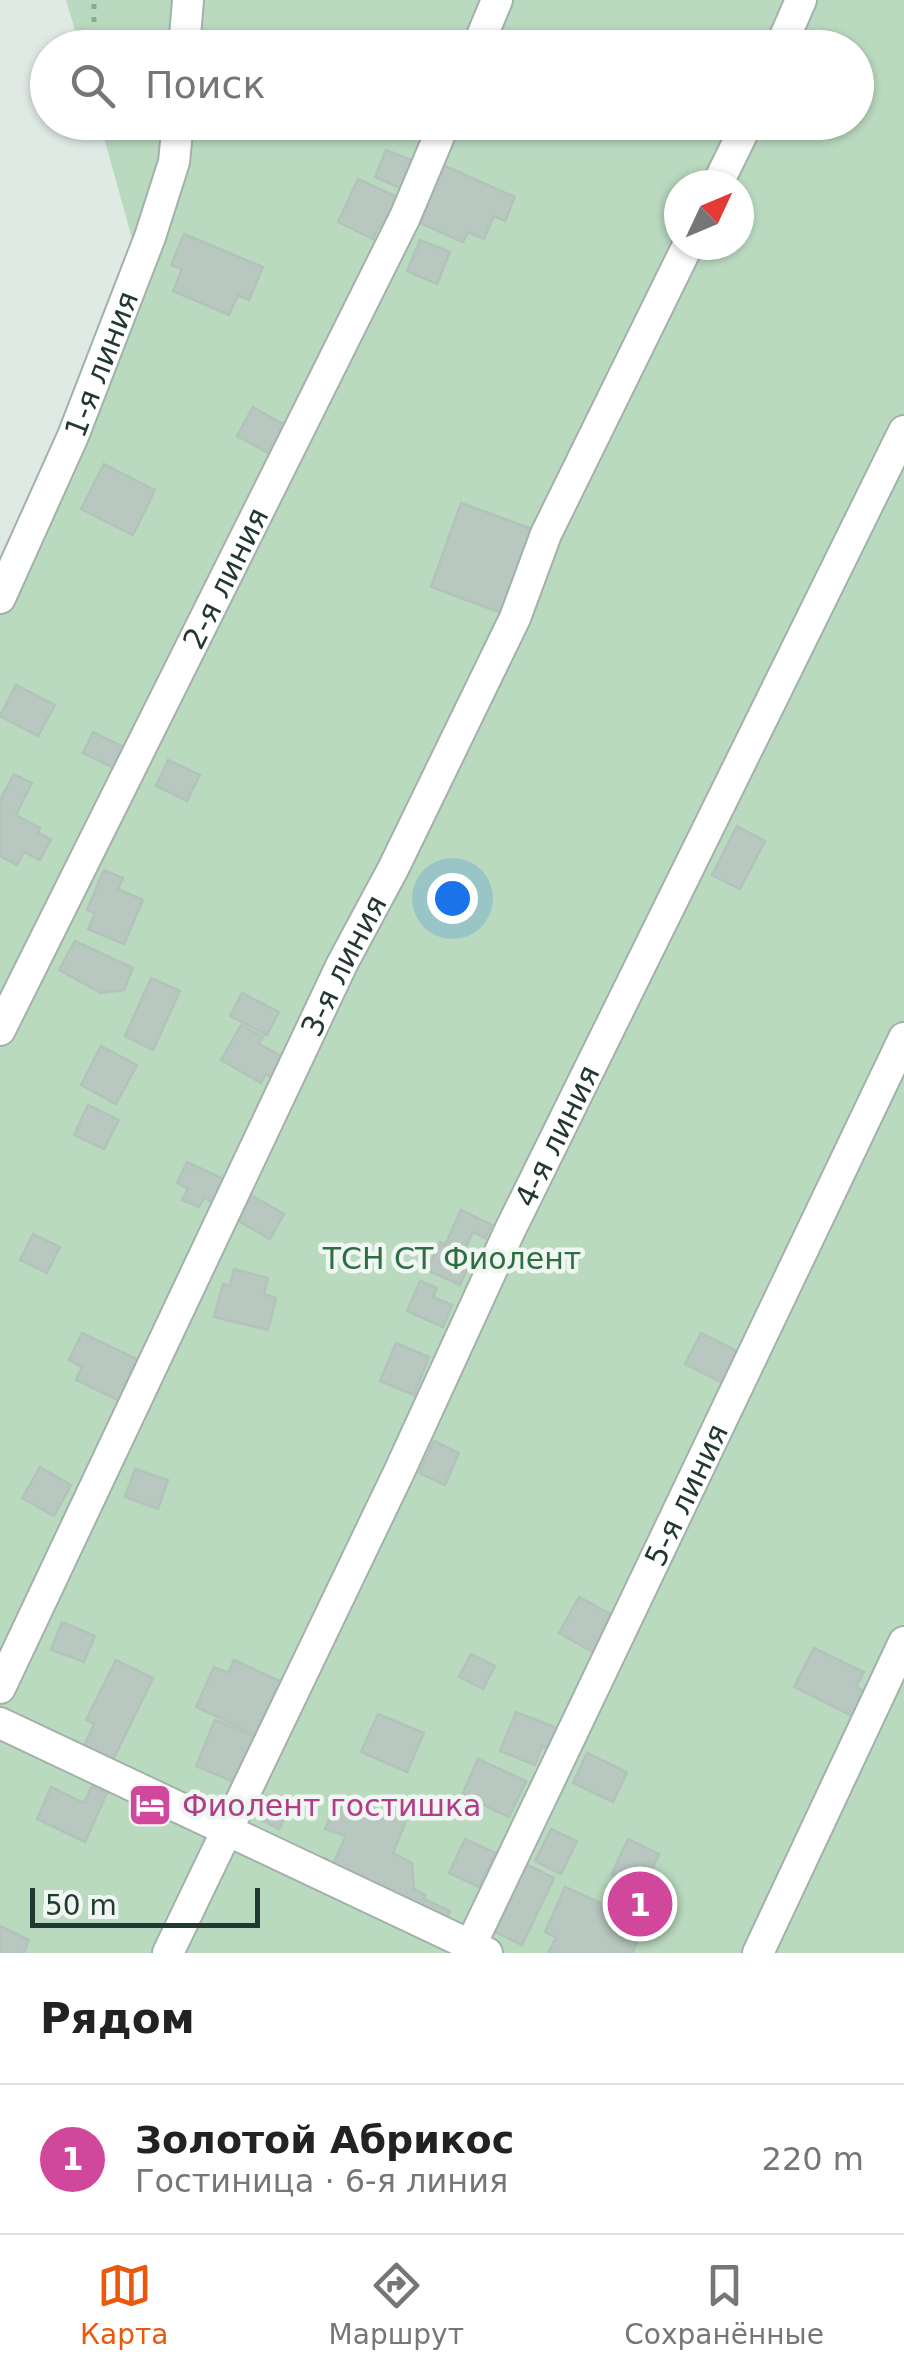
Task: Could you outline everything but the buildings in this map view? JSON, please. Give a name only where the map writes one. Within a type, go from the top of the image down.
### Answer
[{"type":"street","points":[[186,30],[188,0]]},
{"type":"street","points":[[485,30],[498,0]]},
{"type":"street","points":[[788,30],[800,0]]},
{"type":"street","name":"1-я линия","points":[[0,598],[74,436],[145,250],[174,162],[176,140]]},
{"type":"street","name":"2-я линия","points":[[0,1030],[405,217],[437,140]]},
{"type":"street","points":[[724,170],[739,140]]},
{"type":"street","name":"3-я линия","points":[[0,1688],[342,964],[393,869],[515,618],[546,534],[681,260]]},
{"type":"street","name":"4-я линия","points":[[168,1953],[400,1472],[510,1230],[904,430]]},
{"type":"street","name":"5-я линия","points":[[475,1951],[904,1038]]},
{"type":"street","points":[[758,1953],[904,1642]]},
{"type":"street","points":[[0,1723],[475,1951]]},
{"type":"path","points":[[94,0],[94,30]]},
{"type":"green space","name":"ТСН СТ Фиолент","points":[[66,0],[904,0],[904,1953],[0,1953],[0,563],[139,264],[105,140],[874,140],[874,30],[75,30]]},
{"type":"place","name":"Фиолент гостишка","points":[[150,1805]]},
{"type":"place","name":"Золотой Абрикос","points":[[640,1904]]}]
